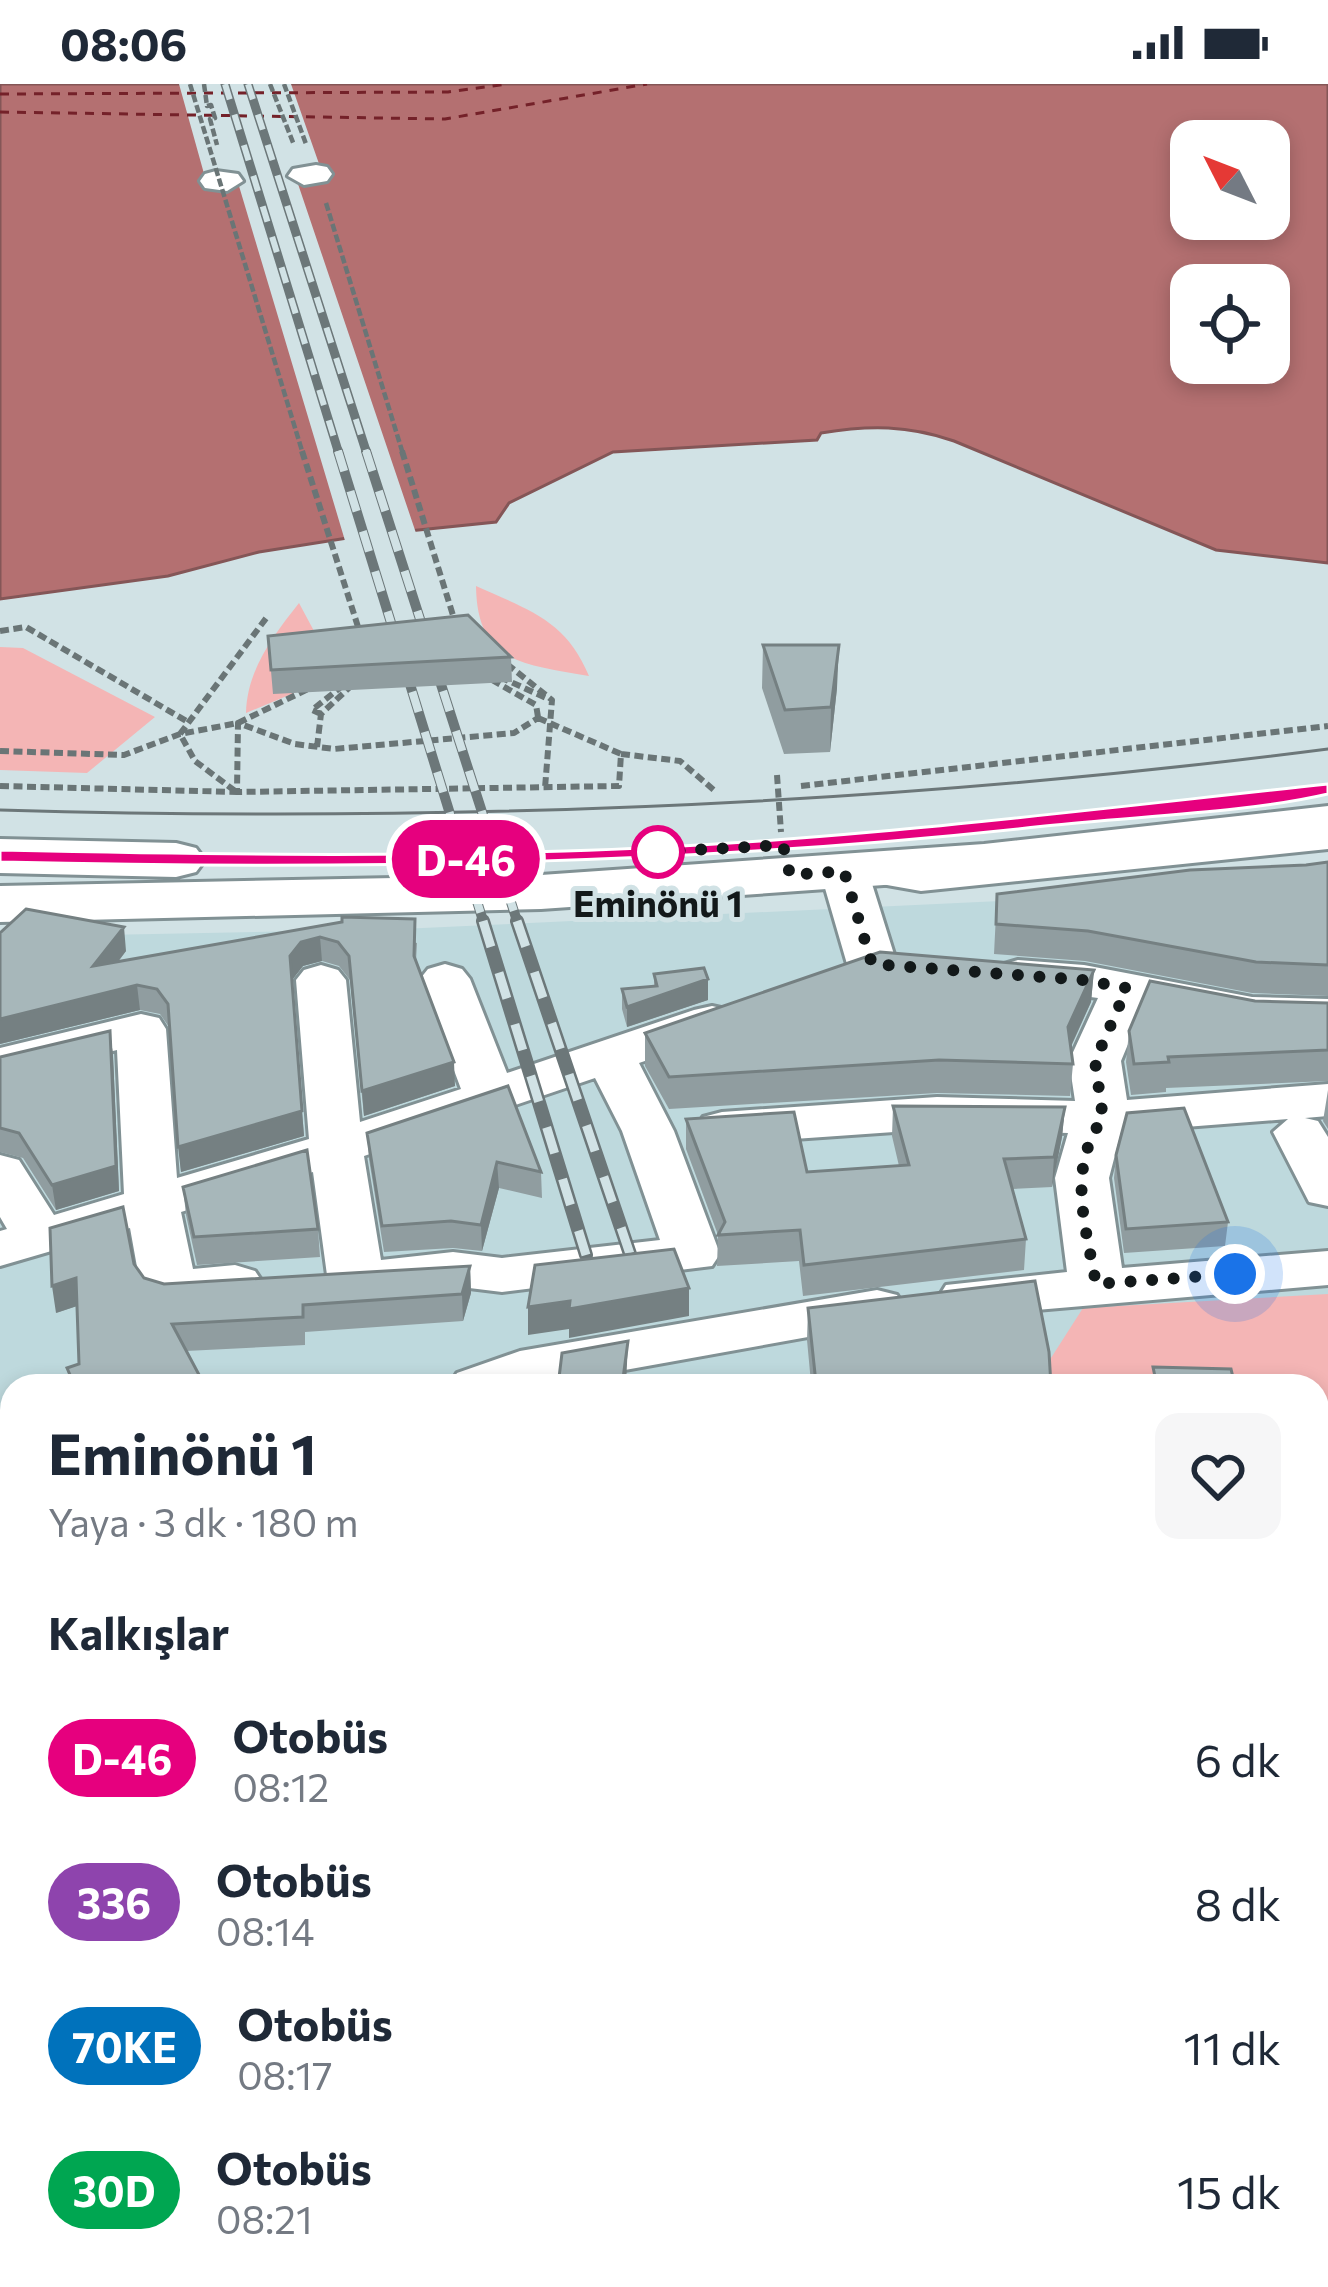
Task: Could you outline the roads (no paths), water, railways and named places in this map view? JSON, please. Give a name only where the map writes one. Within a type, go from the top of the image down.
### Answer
[{"type":"main road","points":[[0,856],[252,862],[546,858],[783,845],[1117,816],[1328,790]]},
{"type":"main road","points":[[0,904],[541,892],[1134,847],[1328,823]]},
{"type":"street","points":[[844,871],[871,970]]},
{"type":"street","points":[[970,971],[1084,980],[1252,1012],[1328,1014]]},
{"type":"street","points":[[445,979],[490,1097]]},
{"type":"street","points":[[321,980],[336,1148],[321,1277]]},
{"type":"street","points":[[1096,1284],[1080,1188],[1086,1142],[1103,1118],[1095,1061],[1127,988]]},
{"type":"street","points":[[0,1171],[20,1242],[336,1148],[765,1004]]},
{"type":"street","points":[[0,1063],[141,1029],[152,1202],[169,1289],[452,1269],[502,1275],[692,1254],[648,1131],[610,1055]]},
{"type":"street","points":[[648,1131],[937,1114],[1313,1116],[1328,1190]]},
{"type":"street","points":[[510,1374],[832,1313],[1096,1284],[1328,1268]]},
{"type":"lane","points":[[844,871],[921,884],[1328,842]]},
{"type":"tram line","points":[[0,810],[333,814],[665,806],[997,784],[1328,749]]},
{"type":"railway","points":[[225,84],[339,454]]},
{"type":"railway","points":[[248,84],[367,454]]},
{"type":"railway","points":[[338,451],[484,924]]},
{"type":"railway","points":[[366,451],[518,923]]},
{"type":"railway","points":[[483,921],[586,1255]]},
{"type":"railway","points":[[518,923],[630,1254]]},
{"type":"place","name":"Eminönü 1","points":[[658,852]]}]
